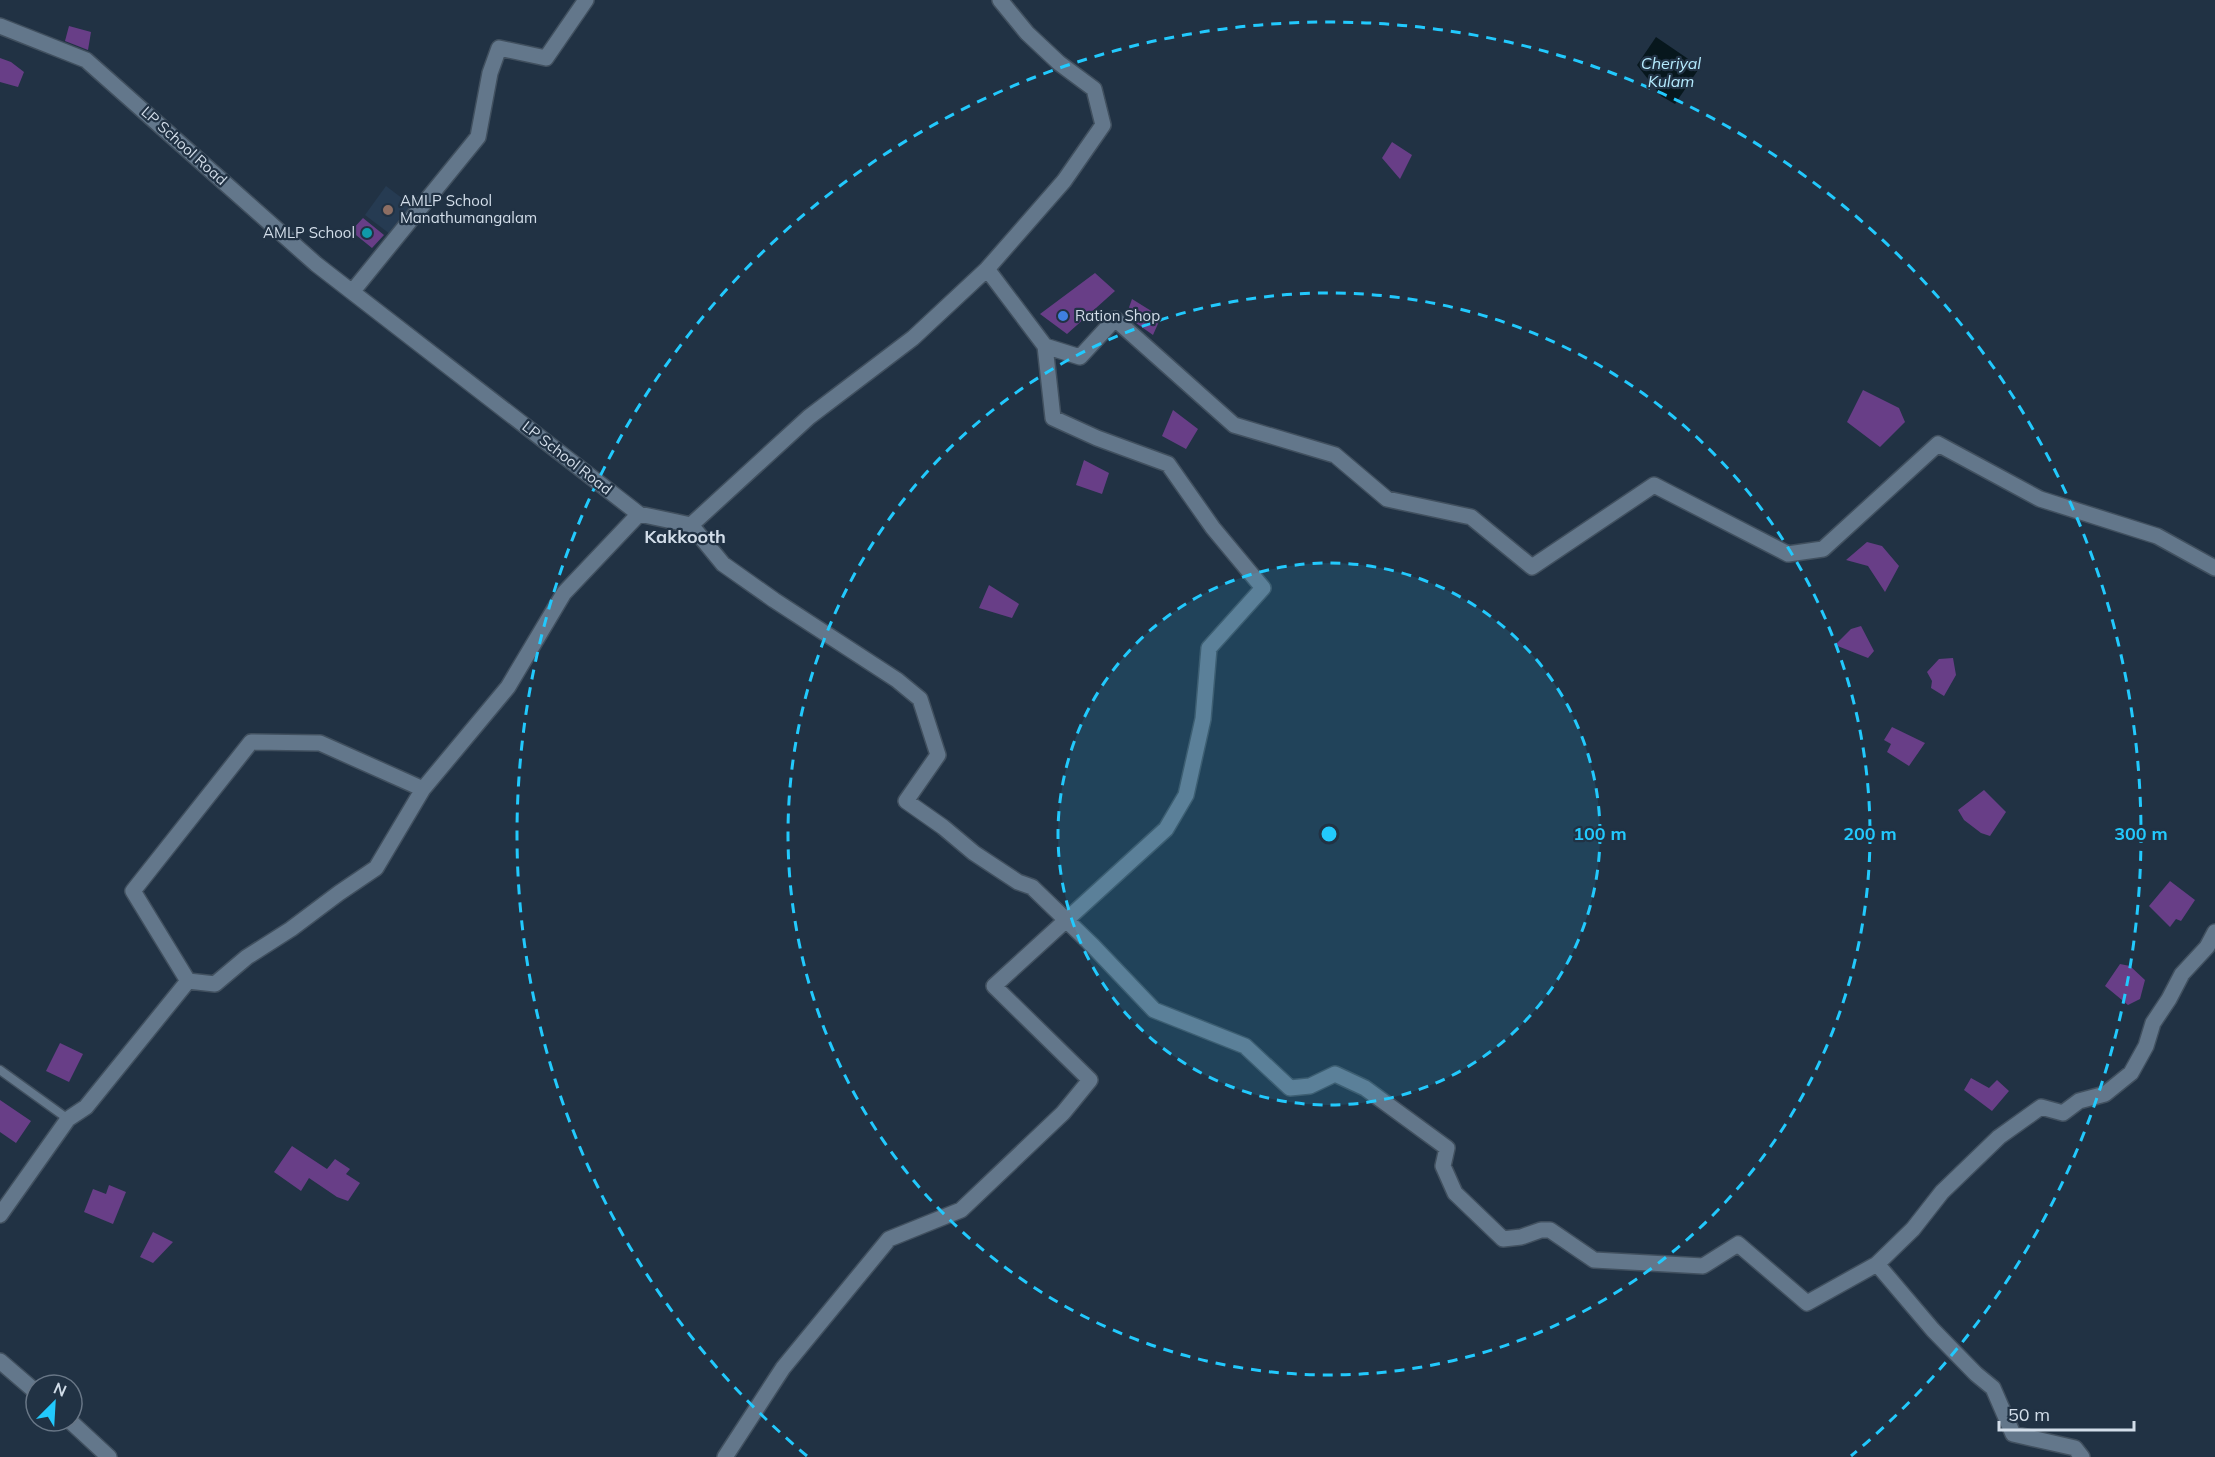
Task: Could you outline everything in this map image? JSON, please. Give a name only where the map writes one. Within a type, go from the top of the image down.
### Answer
[{"type":"street","points":[[352,292],[478,137],[490,74],[499,48],[546,58],[586,0]]},
{"type":"street","points":[[691,525],[809,417],[913,338],[987,269],[1064,181],[1103,125],[1094,88],[1059,63],[1027,33],[1000,0]]},
{"type":"street","name":"LP School Road","points":[[0,26],[86,60],[316,264],[639,514]]},
{"type":"street","points":[[725,1457],[783,1368],[889,1239],[961,1210],[1063,1113],[1090,1080],[994,986],[1166,829],[1186,795],[1203,719],[1209,648],[1263,588],[1214,528],[1168,465],[1097,438],[1053,418],[1045,346],[987,269]]},
{"type":"street","points":[[1045,346],[1080,357],[1115,319],[1234,425],[1335,455],[1387,499],[1471,517],[1532,567],[1654,485],[1788,554],[1823,549],[1938,444],[2040,499],[2157,536],[2215,568]]},
{"type":"street","points":[[188,981],[214,984],[247,957],[291,929],[376,868],[423,789],[508,687],[564,593],[639,514],[691,525],[723,564],[897,680],[920,699],[938,755],[906,801],[943,827],[974,853],[1018,882],[1032,887],[1154,1010],[1245,1046],[1290,1088],[1310,1086],[1335,1074],[1365,1088],[1447,1148],[1443,1166],[1455,1193],[1503,1239],[1550,1230],[1594,1260],[1703,1266],[1738,1244],[1807,1303],[1877,1264],[1913,1229],[1942,1192],[1999,1137],[2041,1107],[2063,1113],[2079,1101],[2105,1094],[2131,1073],[2146,1046],[2153,1023],[2182,974],[2207,947],[2215,932]]},
{"type":"street","points":[[188,981],[133,891],[251,742],[320,743],[423,789]]},
{"type":"street","points":[[0,1215],[68,1119],[86,1107],[188,981]]},
{"type":"street","points":[[1877,1264],[1933,1330],[1993,1388],[2013,1434],[2075,1448],[2082,1457]]},
{"type":"street","points":[[0,1361],[24,1382]]},
{"type":"street","points":[[83,1433],[109,1457]]},
{"type":"lane","points":[[0,1070],[68,1119]]},
{"type":"shaded area","name":"AMLP School Manathumangalam","points":[[386,186],[411,205],[390,234],[365,215]]},
{"type":"water","name":"Cheriyal Kulam","points":[[1656,37],[1700,67],[1675,104],[1661,96],[1637,65]]},
{"type":"building","points":[[69,26],[91,32],[88,50],[65,41]]},
{"type":"building","points":[[0,58],[11,62],[24,72],[18,87],[0,82]]},
{"type":"building","points":[[1392,142],[1412,155],[1400,179],[1382,158]]},
{"type":"building","name":"AMLP School","points":[[363,218],[384,235],[372,248],[351,231]]},
{"type":"building","points":[[1095,273],[1115,291],[1067,334],[1040,314]]},
{"type":"building","points":[[1132,299],[1161,317],[1153,335],[1126,316]]},
{"type":"building","points":[[1863,390],[1899,408],[1905,422],[1880,447],[1847,422]]},
{"type":"building","points":[[1173,410],[1198,429],[1186,449],[1162,436]]},
{"type":"building","points":[[1084,460],[1109,473],[1102,494],[1076,485]]},
{"type":"building","points":[[1867,542],[1882,546],[1899,566],[1885,592],[1868,566],[1846,560]]},
{"type":"building","points":[[989,585],[1019,604],[1012,618],[979,608]]},
{"type":"building","points":[[1861,626],[1874,651],[1868,658],[1835,645],[1851,629]]},
{"type":"building","points":[[1953,658],[1956,675],[1944,696],[1931,688],[1932,681],[1927,672],[1939,659]]},
{"type":"building","points":[[1892,727],[1925,743],[1909,766],[1887,752],[1891,744],[1884,740]]},
{"type":"building","points":[[1984,790],[2006,812],[1990,836],[1981,833],[1964,820],[1958,810]]},
{"type":"building","points":[[2170,881],[2195,900],[2181,921],[2176,919],[2170,927],[2149,906]]},
{"type":"building","points":[[2120,964],[2130,966],[2145,980],[2140,999],[2128,1005],[2105,986]]},
{"type":"building","points":[[60,1043],[83,1054],[69,1082],[46,1071]]},
{"type":"building","points":[[1971,1078],[1989,1088],[1997,1080],[2009,1091],[1992,1111],[1964,1090]]},
{"type":"building","points":[[0,1100],[31,1121],[16,1143],[0,1132]]},
{"type":"building","points":[[292,1146],[327,1169],[335,1159],[350,1169],[346,1174],[360,1183],[348,1201],[337,1197],[309,1178],[301,1191],[274,1172]]},
{"type":"building","points":[[109,1185],[126,1192],[113,1224],[84,1212],[93,1189],[106,1194]]},
{"type":"building","points":[[153,1232],[173,1242],[153,1263],[140,1257]]},
{"type":"place","name":"AMLP School Manathumangalam","points":[[388,210]]},
{"type":"place","name":"AMLP School","points":[[367,233]]},
{"type":"place","name":"Ration Shop","points":[[1063,316]]},
{"type":"district","name":"Kakkooth","points":[[685,537]]}]
